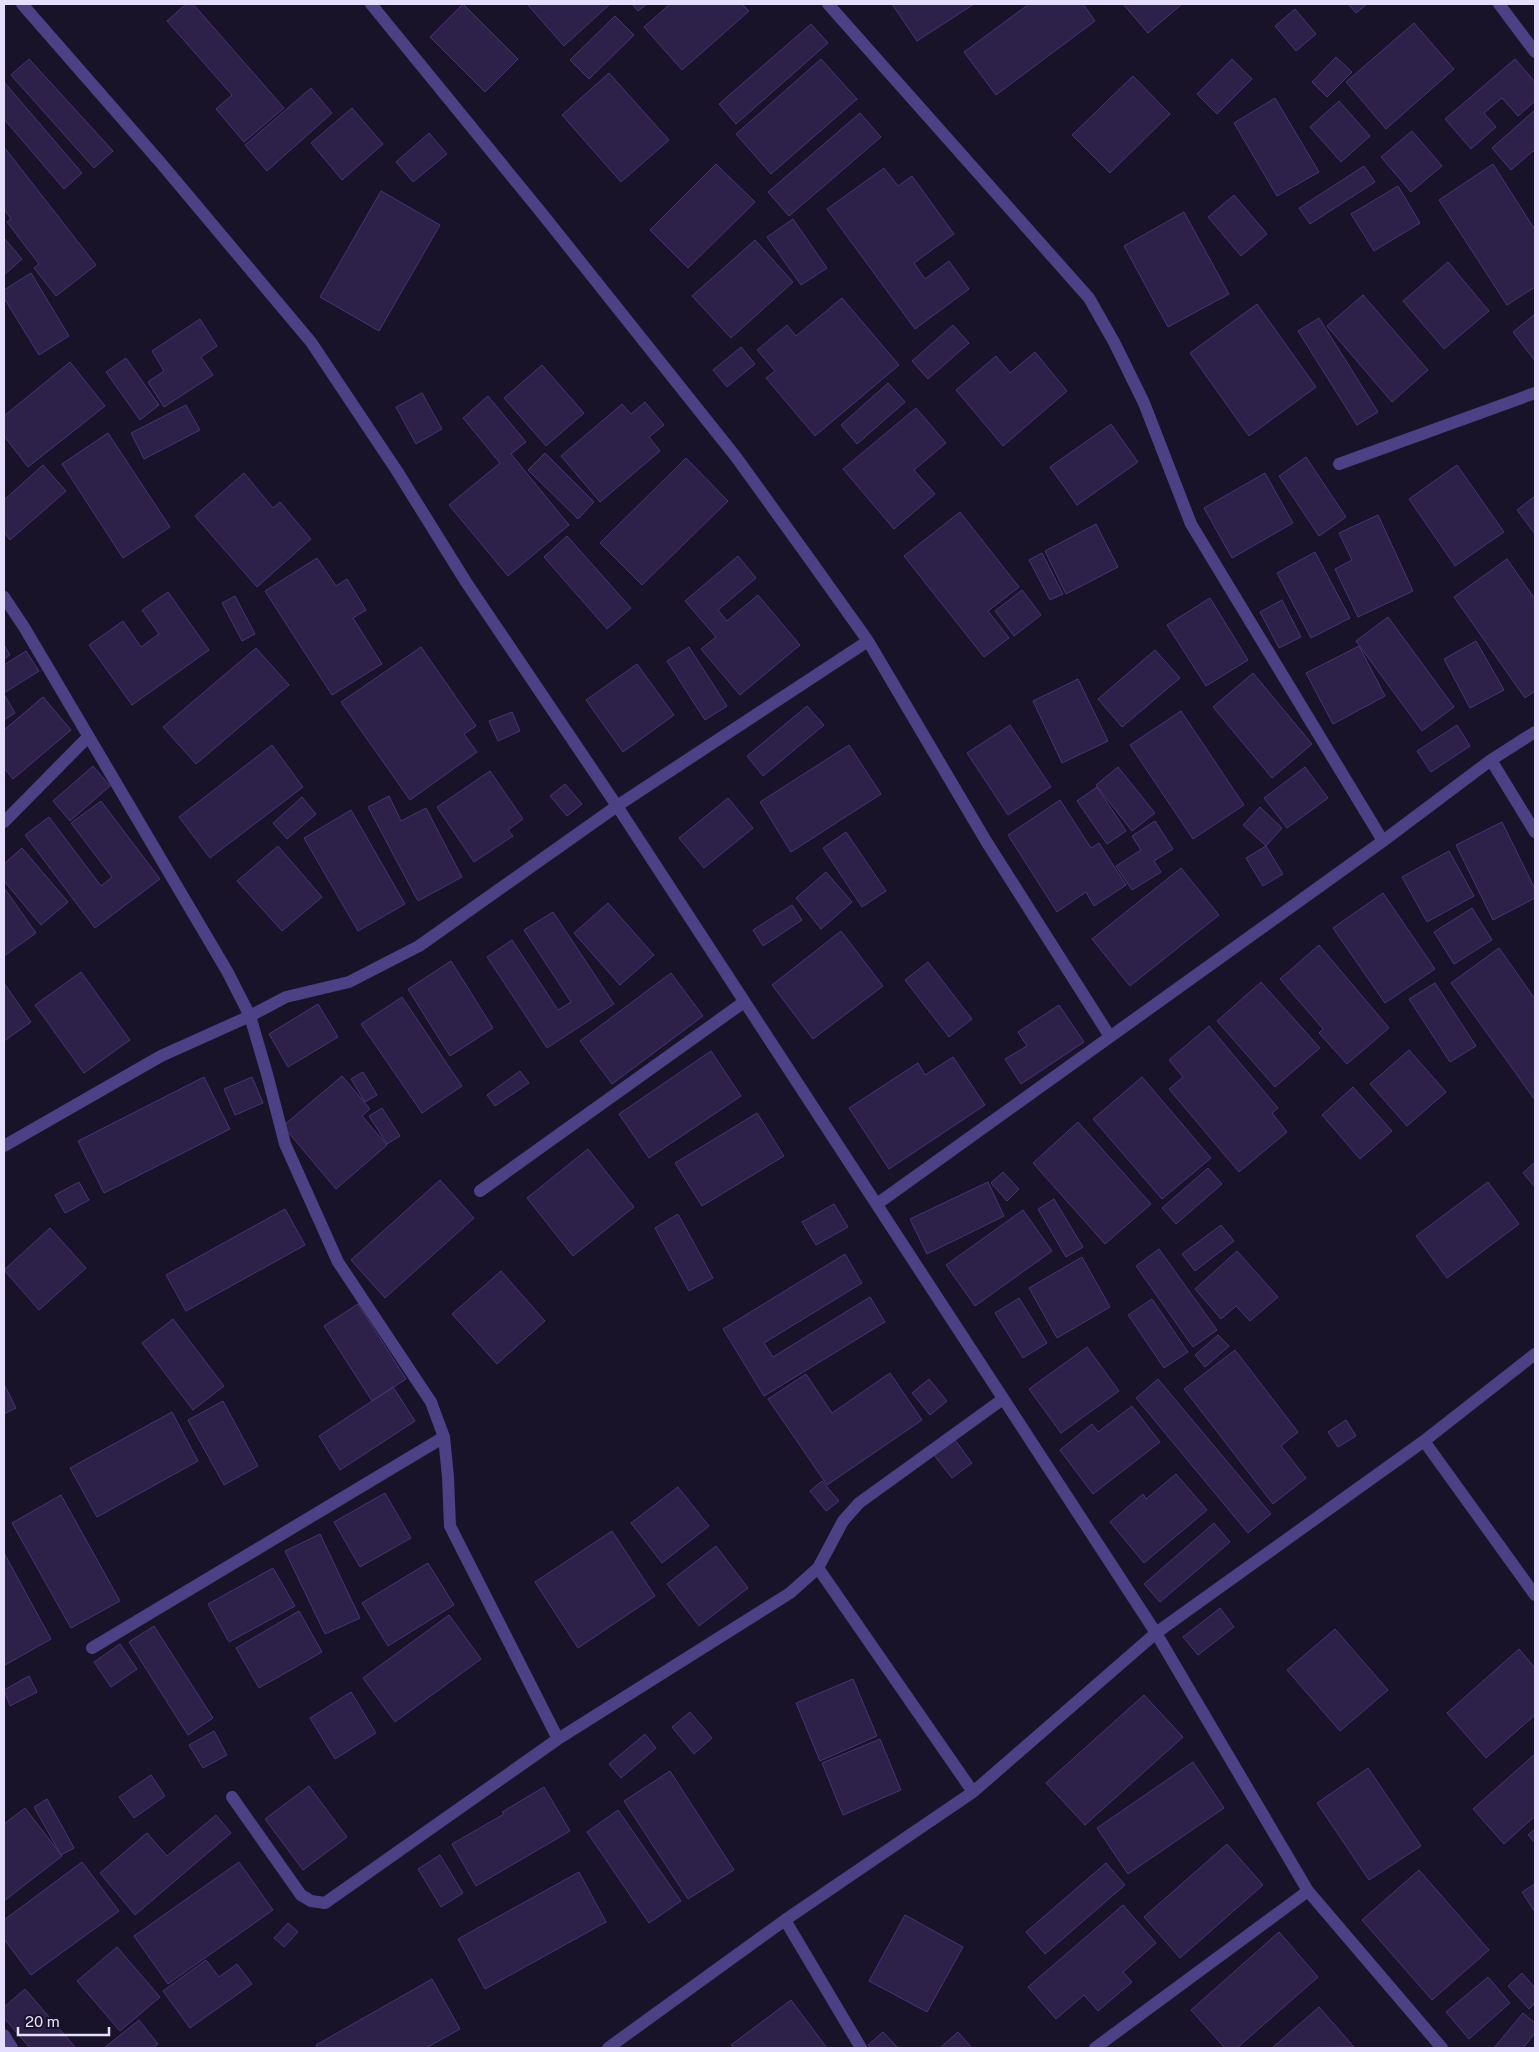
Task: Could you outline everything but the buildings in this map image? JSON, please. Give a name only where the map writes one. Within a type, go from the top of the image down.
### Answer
[{"type":"street","points":[[22,4],[160,162],[312,342],[397,471],[466,582],[617,806],[1156,1633],[1308,1891],[1442,2048]]},
{"type":"street","points":[[371,4],[544,216],[736,457],[868,640],[986,841],[1110,1036]]},
{"type":"street","points":[[828,4],[1089,298],[1114,342],[1144,403],[1191,524],[1383,841]]},
{"type":"street","points":[[1499,4],[1535,52]]},
{"type":"street","points":[[1339,464],[1535,393]]},
{"type":"street","points":[[4,598],[24,627],[227,971],[250,1016],[267,1074],[284,1144],[338,1262],[431,1402],[444,1437],[450,1526],[558,1739]]},
{"type":"street","points":[[4,1146],[160,1056],[250,1016],[286,997],[349,982],[419,946],[617,806],[868,640]]},
{"type":"street","points":[[877,1204],[1383,841],[1490,760],[1535,732]]},
{"type":"street","points":[[4,822],[88,737]]},
{"type":"street","points":[[1490,760],[1535,832]]},
{"type":"street","points":[[480,1191],[744,1002]]},
{"type":"street","points":[[608,2048],[785,1920],[973,1792],[1156,1633],[1424,1441],[1535,1354]]},
{"type":"street","points":[[232,1797],[301,1895],[312,1901],[324,1903],[558,1739],[790,1593],[818,1568],[843,1521],[859,1503],[1003,1399]]},
{"type":"street","points":[[92,1648],[444,1437]]},
{"type":"street","points":[[1424,1441],[1535,1595]]},
{"type":"street","points":[[818,1568],[973,1792]]},
{"type":"street","points":[[1095,2048],[1308,1891]]},
{"type":"street","points":[[785,1920],[861,2048]]},
{"type":"street","points":[[4,2035],[12,2048]]}]
